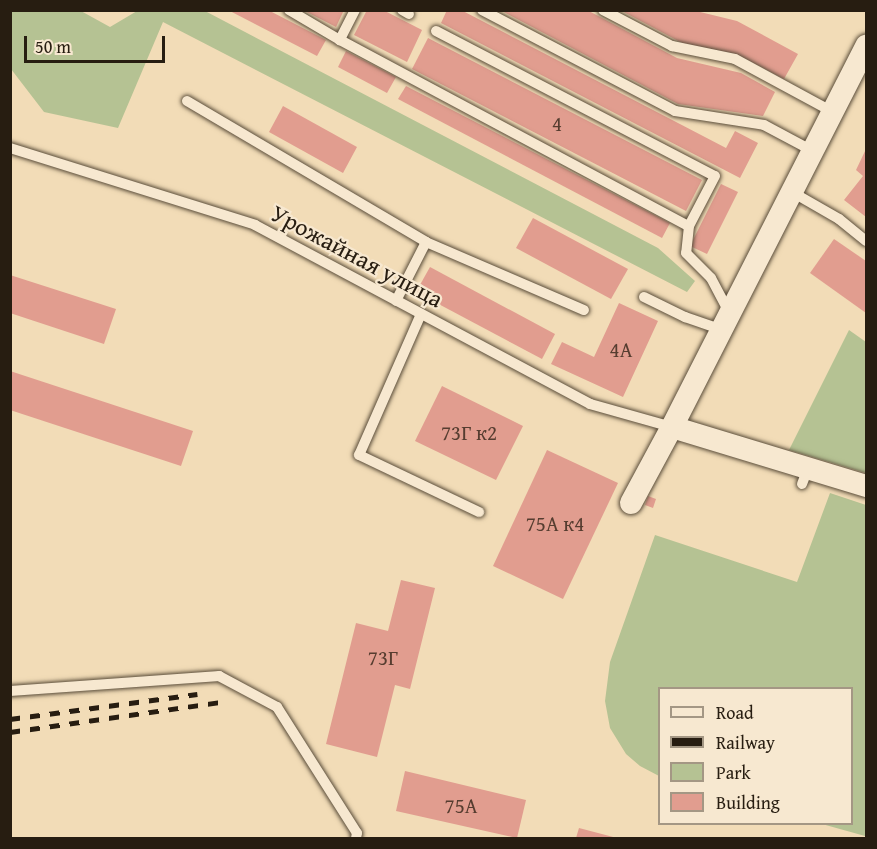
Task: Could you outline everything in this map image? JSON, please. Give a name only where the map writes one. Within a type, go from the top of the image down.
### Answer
[{"type":"street","points":[[631,503],[867,46]]},
{"type":"street","points":[[672,427],[805,476],[867,486]]},
{"type":"lane","points":[[289,10],[340,40],[689,226]]},
{"type":"lane","points":[[340,40],[355,10]]},
{"type":"lane","points":[[482,10],[675,111],[764,125],[813,151]]},
{"type":"lane","points":[[603,10],[672,46],[735,59],[833,112]]},
{"type":"lane","points":[[436,31],[715,176],[689,226],[686,253],[711,278],[726,322],[685,317],[644,297]]},
{"type":"lane","points":[[187,101],[426,242],[584,310]]},
{"type":"lane","name":"Урожайная улица","points":[[10,148],[255,225],[590,404],[672,427]]},
{"type":"lane","points":[[792,192],[839,219],[867,241]]},
{"type":"lane","points":[[396,301],[426,242]]},
{"type":"lane","points":[[421,314],[359,455],[479,512]]},
{"type":"lane","points":[[10,691],[219,676],[276,707],[357,833],[356,838]]},
{"type":"green space","points":[[11,10],[81,11],[110,27],[137,11],[205,11],[658,248],[695,281],[687,292],[163,22],[118,128],[44,112],[11,69]]},
{"type":"green space","points":[[849,330],[866,342],[866,473],[789,450]]},
{"type":"green space","points":[[830,493],[866,505],[865,836],[826,825],[853,825],[853,687],[658,687],[658,775],[640,766],[626,754],[610,728],[605,701],[610,662],[655,535],[797,582]]},
{"type":"building","points":[[228,10],[268,10],[326,40],[317,56]]},
{"type":"building","points":[[303,10],[344,10],[336,27]]},
{"type":"building","points":[[367,10],[383,10],[422,30],[407,62],[354,35]]},
{"type":"building","points":[[447,10],[461,10],[726,148],[735,131],[758,143],[740,178],[441,23]]},
{"type":"building","points":[[500,10],[587,10],[677,58],[741,73],[775,92],[763,116],[678,104]]},
{"type":"building","points":[[620,10],[692,10],[737,21],[798,54],[784,79],[736,54],[684,44]]},
{"type":"building","points":[[428,38],[702,180],[686,211],[412,69]]},
{"type":"building","points":[[346,51],[396,77],[387,93],[338,67]]},
{"type":"building","points":[[406,86],[670,223],[662,238],[398,99]]},
{"type":"building","points":[[283,106],[357,147],[343,173],[269,132]]},
{"type":"building","points":[[866,149],[866,217],[844,200],[863,176],[856,170]]},
{"type":"building","points":[[721,184],[738,192],[707,254],[690,246]]},
{"type":"building","points":[[533,218],[628,269],[611,299],[516,248]]},
{"type":"building","points":[[834,239],[866,261],[866,313],[810,273]]},
{"type":"building","points":[[430,267],[555,334],[542,359],[416,292]]},
{"type":"building","points":[[10,275],[116,309],[104,344],[10,313]]},
{"type":"building","points":[[619,303],[658,321],[623,397],[551,364],[562,342],[594,357]]},
{"type":"building","points":[[10,371],[193,431],[181,466],[10,410]]},
{"type":"building","points":[[442,386],[523,426],[496,480],[415,441]]},
{"type":"building","points":[[547,450],[618,483],[563,599],[493,566]]},
{"type":"building","points":[[648,496],[656,499],[653,508],[645,505]]},
{"type":"building","points":[[401,580],[435,588],[410,689],[395,685],[377,757],[326,744],[356,623],[388,631]]},
{"type":"building","points":[[405,771],[526,800],[517,838],[396,811]]},
{"type":"building","points":[[579,828],[617,838],[576,838]]},
{"type":"railway","points":[[10,719],[197,694]]},
{"type":"railway","points":[[10,732],[227,701]]}]
